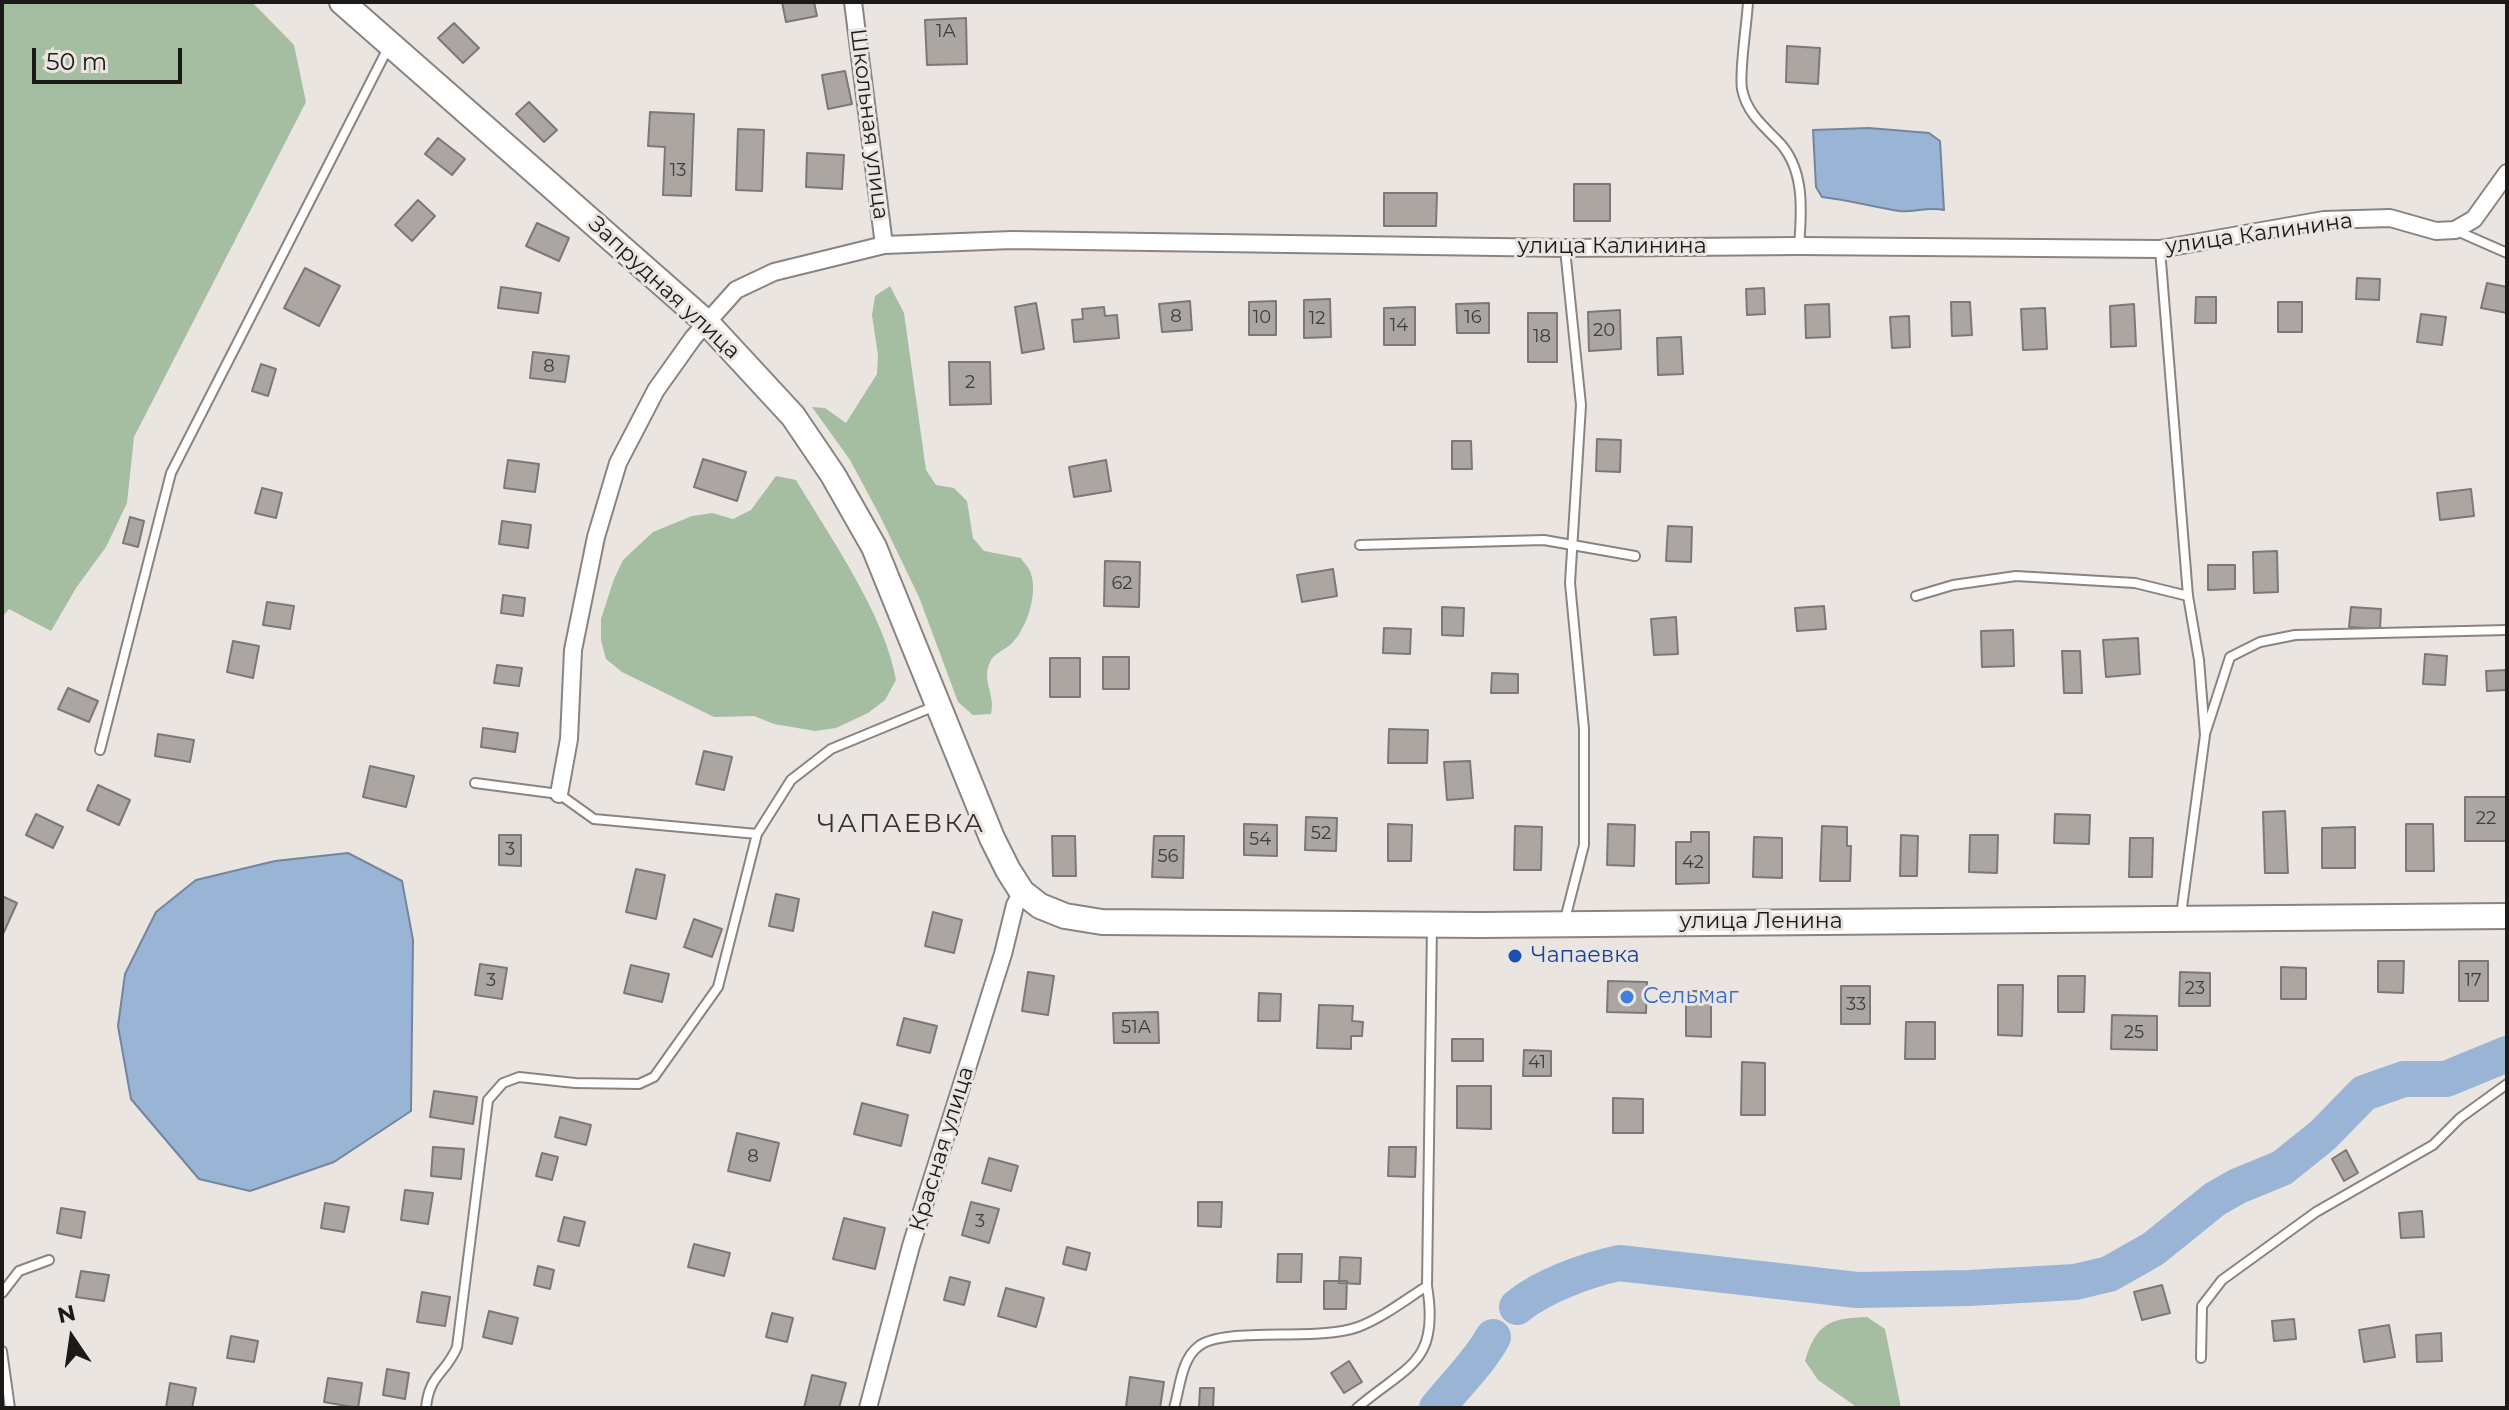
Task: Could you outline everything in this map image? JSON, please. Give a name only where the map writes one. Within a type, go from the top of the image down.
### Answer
[{"type":"street","name":"Школьная улица","points":[[853,2],[884,245]]},
{"type":"street","name":"Запрудная улица","points":[[344,4],[707,323],[793,416],[833,475],[874,547],[992,838],[1022,892]]},
{"type":"street","points":[[2455,230],[2474,219],[2507,173]]},
{"type":"street","name":"улица Калинина","points":[[559,794],[569,739],[573,650],[596,537],[618,463],[656,390],[675,361],[736,290],[774,272],[884,245],[1012,240],[1565,248],[2160,249],[2324,220],[2390,218],[2436,231],[2455,230]]},
{"type":"street","name":"улица Ленина","points":[[1022,892],[1040,906],[1065,916],[1102,922],[1564,924],[2507,916]]},
{"type":"street","name":"Красная улица","points":[[868,1408],[911,1246],[1003,954],[1015,905],[1022,892]]},
{"type":"lane","points":[[1748,2],[1742,89],[1751,112],[1764,130],[1779,141],[1797,170],[1802,212],[1799,246]]},
{"type":"lane","points":[[100,750],[171,473],[390,44]]},
{"type":"lane","points":[[2455,230],[2507,253]]},
{"type":"lane","points":[[1564,924],[1584,845],[1584,729],[1570,583],[1581,405],[1565,248]]},
{"type":"lane","points":[[2160,249],[2188,596],[2199,660],[2205,735]]},
{"type":"lane","points":[[1360,545],[1544,540],[1635,556]]},
{"type":"lane","points":[[1916,596],[1953,585],[2016,576],[2135,583],[2188,596]]},
{"type":"lane","points":[[2180,920],[2205,735],[2230,657],[2260,642],[2295,635],[2507,630]]},
{"type":"lane","points":[[426,1408],[428,1390],[436,1375],[452,1359],[457,1347],[488,1100],[503,1083],[519,1077],[575,1083],[639,1084],[654,1077],[718,987],[757,834],[791,780],[831,749],[939,704]]},
{"type":"lane","points":[[475,783],[559,794],[594,819],[757,834]]},
{"type":"lane","points":[[1357,1408],[1411,1369],[1427,1343],[1432,1312],[1427,1286],[1431,924]]},
{"type":"lane","points":[[2201,1358],[2202,1306],[2222,1280],[2316,1212],[2433,1145],[2460,1118],[2507,1084]]},
{"type":"lane","points":[[2,1293],[19,1271],[49,1260]]},
{"type":"lane","points":[[1174,1408],[1188,1357],[1201,1344],[1223,1336],[1309,1336],[1357,1327],[1427,1286]]},
{"type":"lane","points":[[2,1351],[10,1408]]},
{"type":"green space","points":[[2,2],[252,2],[294,45],[306,102],[134,437],[127,503],[106,547],[76,588],[51,631],[9,609],[2,617]]},
{"type":"green space","points":[[890,286],[904,313],[926,470],[936,485],[954,488],[967,501],[973,538],[984,551],[1021,558],[1033,582],[1032,602],[1026,621],[1016,638],[993,658],[988,667],[991,714],[973,715],[958,702],[919,597],[880,516],[850,460],[812,407],[825,408],[846,423],[877,374],[878,355],[872,315],[875,296]]},
{"type":"green space","points":[[776,476],[796,480],[840,552],[880,629],[896,680],[885,700],[868,713],[836,728],[815,731],[774,724],[754,716],[714,717],[622,672],[606,659],[601,640],[601,619],[623,560],[653,532],[692,516],[712,513],[733,519],[751,510]]},
{"type":"green space","points":[[1867,1317],[1885,1329],[1901,1408],[1858,1408],[1818,1380],[1805,1361],[1814,1339],[1826,1326],[1843,1319]]},
{"type":"water","points":[[1869,128],[1929,133],[1940,141],[1944,210],[1899,211],[1822,197],[1816,187],[1813,130]]},
{"type":"water","points":[[348,853],[402,881],[413,940],[411,1111],[334,1162],[250,1191],[199,1179],[131,1099],[118,1026],[125,974],[156,912],[196,880],[275,861]]},
{"type":"building","points":[[782,2],[814,2],[817,16],[786,22]]},
{"type":"building","points":[[966,18],[967,64],[927,65],[925,20]]},
{"type":"building","points":[[454,23],[479,48],[463,63],[438,38]]},
{"type":"building","points":[[1787,46],[1820,48],[1818,84],[1786,82]]},
{"type":"building","points":[[845,71],[852,104],[828,109],[822,75]]},
{"type":"building","points":[[529,102],[557,130],[544,142],[516,114]]},
{"type":"building","points":[[650,112],[694,114],[691,196],[663,195],[665,147],[648,146]]},
{"type":"building","points":[[738,129],[764,130],[762,191],[736,190]]},
{"type":"building","points":[[438,138],[465,159],[452,175],[425,154]]},
{"type":"building","points":[[807,153],[844,155],[842,189],[806,187]]},
{"type":"building","points":[[1574,184],[1610,184],[1610,221],[1574,221]]},
{"type":"building","points":[[1384,193],[1437,193],[1436,226],[1384,226]]},
{"type":"building","points":[[418,200],[435,216],[412,241],[395,225]]},
{"type":"building","points":[[537,223],[569,238],[559,261],[526,246]]},
{"type":"building","points":[[305,268],[340,286],[319,326],[284,308]]},
{"type":"building","points":[[2357,278],[2380,279],[2379,300],[2356,299]]},
{"type":"building","points":[[2487,283],[2507,287],[2507,313],[2481,308]]},
{"type":"building","points":[[501,287],[541,293],[538,313],[498,308]]},
{"type":"building","points":[[1764,288],[1765,314],[1747,315],[1746,289]]},
{"type":"building","points":[[2196,297],[2216,297],[2216,323],[2195,323]]},
{"type":"building","points":[[1330,299],[1331,337],[1304,338],[1304,300]]},
{"type":"building","points":[[1190,301],[1192,330],[1162,332],[1159,304]]},
{"type":"building","points":[[1276,301],[1276,335],[1249,335],[1249,302]]},
{"type":"building","points":[[1951,302],[1970,302],[1972,335],[1952,336]]},
{"type":"building","points":[[2278,302],[2302,302],[2302,332],[2278,332]]},
{"type":"building","points":[[1036,303],[1044,349],[1022,353],[1015,307]]},
{"type":"building","points":[[1489,303],[1489,333],[1457,333],[1456,304]]},
{"type":"building","points":[[1829,304],[1830,337],[1806,338],[1805,305]]},
{"type":"building","points":[[2134,304],[2136,346],[2111,347],[2110,306]]},
{"type":"building","points":[[1104,307],[1105,316],[1117,315],[1119,338],[1074,342],[1072,320],[1083,319],[1082,309]]},
{"type":"building","points":[[1415,307],[1415,345],[1384,345],[1384,308]]},
{"type":"building","points":[[2045,308],[2047,349],[2023,350],[2021,309]]},
{"type":"building","points":[[1620,310],[1621,349],[1589,351],[1588,312]]},
{"type":"building","points":[[1528,313],[1557,313],[1557,362],[1528,362]]},
{"type":"building","points":[[2421,314],[2446,317],[2442,345],[2417,342]]},
{"type":"building","points":[[1909,316],[1910,347],[1892,348],[1890,317]]},
{"type":"building","points":[[1681,337],[1683,374],[1658,375],[1657,338]]},
{"type":"building","points":[[533,352],[569,356],[565,382],[530,378]]},
{"type":"building","points":[[949,362],[990,362],[991,404],[950,405]]},
{"type":"building","points":[[261,364],[276,369],[268,396],[252,391]]},
{"type":"building","points":[[1597,439],[1621,440],[1620,472],[1596,471]]},
{"type":"building","points":[[1452,441],[1471,441],[1472,469],[1452,469]]},
{"type":"building","points":[[703,459],[746,472],[737,501],[694,487]]},
{"type":"building","points":[[508,460],[539,464],[535,492],[504,488]]},
{"type":"building","points":[[1106,460],[1111,491],[1074,497],[1069,467]]},
{"type":"building","points":[[262,488],[282,493],[276,518],[255,513]]},
{"type":"building","points":[[2471,489],[2474,516],[2440,520],[2437,493]]},
{"type":"building","points":[[130,517],[144,521],[138,547],[123,543]]},
{"type":"building","points":[[502,521],[531,525],[528,548],[499,544]]},
{"type":"building","points":[[1668,526],[1692,527],[1691,562],[1666,561]]},
{"type":"building","points":[[2277,551],[2278,592],[2254,593],[2253,552]]},
{"type":"building","points":[[1105,561],[1140,562],[1139,607],[1104,606]]},
{"type":"building","points":[[2208,565],[2235,565],[2235,589],[2208,590]]},
{"type":"building","points":[[1333,569],[1337,596],[1302,602],[1297,575]]},
{"type":"building","points":[[503,595],[525,598],[523,616],[501,613]]},
{"type":"building","points":[[267,602],[294,606],[290,629],[263,625]]},
{"type":"building","points":[[1824,606],[1826,629],[1797,631],[1795,608]]},
{"type":"building","points":[[1442,607],[1464,608],[1463,636],[1442,635]]},
{"type":"building","points":[[2351,607],[2381,609],[2380,629],[2349,627]]},
{"type":"building","points":[[1676,617],[1678,654],[1654,655],[1651,619]]},
{"type":"building","points":[[1384,628],[1411,629],[1410,654],[1383,653]]},
{"type":"building","points":[[2013,630],[2014,666],[1982,667],[1981,631]]},
{"type":"building","points":[[2138,638],[2140,674],[2106,677],[2103,640]]},
{"type":"building","points":[[233,641],[259,646],[253,678],[227,672]]},
{"type":"building","points":[[2062,651],[2080,651],[2082,693],[2064,693]]},
{"type":"building","points":[[2425,654],[2447,656],[2445,685],[2423,684]]},
{"type":"building","points":[[1103,657],[1129,657],[1129,689],[1103,689]]},
{"type":"building","points":[[1050,658],[1080,658],[1080,697],[1050,697]]},
{"type":"building","points":[[497,665],[522,668],[519,686],[494,683]]},
{"type":"building","points":[[2507,670],[2507,690],[2487,691],[2486,671]]},
{"type":"building","points":[[1492,673],[1518,674],[1518,693],[1491,693]]},
{"type":"building","points":[[68,688],[98,701],[89,722],[58,709]]},
{"type":"building","points":[[483,728],[518,733],[515,752],[481,747]]},
{"type":"building","points":[[1389,729],[1428,730],[1427,763],[1388,763]]},
{"type":"building","points":[[158,734],[194,740],[190,762],[155,756]]},
{"type":"building","points":[[704,751],[732,757],[724,790],[696,784]]},
{"type":"building","points":[[1470,761],[1473,798],[1447,800],[1444,762]]},
{"type":"building","points":[[370,766],[414,776],[406,807],[363,797]]},
{"type":"building","points":[[98,785],[130,800],[119,825],[87,810]]},
{"type":"building","points":[[2465,797],[2507,797],[2507,841],[2465,841]]},
{"type":"building","points":[[2285,811],[2288,873],[2265,873],[2263,812]]},
{"type":"building","points":[[36,814],[63,827],[53,848],[26,835]]},
{"type":"building","points":[[2055,814],[2090,815],[2089,844],[2054,843]]},
{"type":"building","points":[[1306,817],[1337,818],[1336,851],[1305,850]]},
{"type":"building","points":[[1244,824],[1277,825],[1277,856],[1244,855]]},
{"type":"building","points":[[1388,824],[1412,825],[1411,861],[1388,861]]},
{"type":"building","points":[[1608,824],[1635,825],[1634,866],[1607,865]]},
{"type":"building","points":[[2406,824],[2433,824],[2434,871],[2406,871]]},
{"type":"building","points":[[1515,826],[1542,827],[1541,870],[1514,870]]},
{"type":"building","points":[[1822,826],[1847,827],[1847,846],[1851,846],[1850,881],[1820,881]]},
{"type":"building","points":[[2355,827],[2355,868],[2322,868],[2322,828]]},
{"type":"building","points":[[1691,832],[1709,832],[1709,883],[1676,884],[1676,842],[1691,842]]},
{"type":"building","points":[[499,835],[521,835],[521,866],[499,865]]},
{"type":"building","points":[[1901,835],[1918,836],[1917,876],[1900,876]]},
{"type":"building","points":[[1970,835],[1998,835],[1997,873],[1969,872]]},
{"type":"building","points":[[1052,836],[1075,836],[1076,876],[1053,876]]},
{"type":"building","points":[[1154,836],[1184,836],[1183,878],[1152,877]]},
{"type":"building","points":[[1754,837],[1782,838],[1782,878],[1753,877]]},
{"type":"building","points":[[2130,838],[2153,838],[2152,877],[2129,877]]},
{"type":"building","points":[[636,869],[665,875],[656,919],[626,912]]},
{"type":"building","points":[[776,894],[799,899],[793,931],[769,926]]},
{"type":"building","points":[[2,896],[17,903],[3,934],[2,933]]},
{"type":"building","points":[[933,912],[962,920],[954,953],[925,946]]},
{"type":"building","points":[[694,919],[722,929],[712,957],[684,947]]},
{"type":"building","points":[[2378,961],[2404,961],[2403,993],[2378,992]]},
{"type":"building","points":[[2459,961],[2488,961],[2488,1001],[2459,1001]]},
{"type":"building","points":[[480,964],[507,968],[502,999],[475,995]]},
{"type":"building","points":[[631,965],[669,974],[662,1002],[624,993]]},
{"type":"building","points":[[2281,967],[2306,968],[2306,999],[2281,999]]},
{"type":"building","points":[[1028,972],[1054,976],[1048,1015],[1022,1011]]},
{"type":"building","points":[[2180,972],[2210,973],[2210,1006],[2179,1006]]},
{"type":"building","points":[[2058,976],[2085,976],[2084,1012],[2058,1012]]},
{"type":"building","name":"Сельмаг","points":[[1608,981],[1647,982],[1646,1013],[1607,1012]]},
{"type":"building","points":[[1998,985],[2023,985],[2022,1036],[1998,1035]]},
{"type":"building","points":[[1841,986],[1870,986],[1870,1024],[1841,1024]]},
{"type":"building","points":[[1686,991],[1711,991],[1711,1037],[1686,1036]]},
{"type":"building","points":[[1259,993],[1281,994],[1280,1021],[1258,1021]]},
{"type":"building","points":[[1319,1005],[1353,1006],[1352,1021],[1363,1022],[1362,1036],[1351,1036],[1351,1049],[1317,1048]]},
{"type":"building","points":[[1158,1012],[1159,1043],[1114,1043],[1113,1013]]},
{"type":"building","points":[[2112,1015],[2157,1016],[2157,1050],[2111,1049]]},
{"type":"building","points":[[904,1018],[937,1026],[930,1053],[897,1045]]},
{"type":"building","points":[[1906,1022],[1935,1022],[1935,1059],[1905,1059]]},
{"type":"building","points":[[1452,1039],[1483,1039],[1483,1061],[1452,1061]]},
{"type":"building","points":[[1524,1050],[1551,1051],[1551,1076],[1523,1076]]},
{"type":"building","points":[[1742,1062],[1765,1063],[1765,1115],[1741,1115]]},
{"type":"building","points":[[1457,1086],[1491,1086],[1491,1129],[1457,1128]]},
{"type":"building","points":[[434,1091],[477,1097],[473,1124],[430,1117]]},
{"type":"building","points":[[1613,1098],[1643,1099],[1643,1133],[1613,1133]]},
{"type":"building","points":[[862,1103],[908,1115],[901,1146],[854,1134]]},
{"type":"building","points":[[560,1117],[591,1125],[586,1145],[555,1137]]},
{"type":"building","points":[[737,1133],[779,1143],[770,1181],[728,1171]]},
{"type":"building","points":[[433,1147],[464,1149],[461,1179],[431,1176]]},
{"type":"building","points":[[1389,1147],[1416,1147],[1415,1177],[1388,1176]]},
{"type":"building","points":[[2346,1150],[2358,1173],[2344,1181],[2332,1159]]},
{"type":"building","points":[[542,1153],[558,1157],[552,1180],[536,1176]]},
{"type":"building","points":[[989,1158],[1018,1166],[1011,1191],[982,1183]]},
{"type":"building","points":[[405,1190],[433,1193],[428,1224],[401,1220]]},
{"type":"building","points":[[971,1202],[999,1209],[989,1243],[962,1235]]},
{"type":"building","points":[[1198,1202],[1222,1202],[1221,1227],[1198,1226]]},
{"type":"building","points":[[325,1203],[349,1207],[344,1232],[321,1228]]},
{"type":"building","points":[[61,1208],[85,1212],[81,1238],[57,1233]]},
{"type":"building","points":[[2422,1211],[2424,1237],[2401,1238],[2399,1213]]},
{"type":"building","points":[[564,1217],[585,1222],[579,1246],[558,1241]]},
{"type":"building","points":[[844,1218],[885,1228],[875,1269],[833,1259]]},
{"type":"building","points":[[694,1244],[730,1253],[724,1276],[688,1267]]},
{"type":"building","points":[[1067,1247],[1090,1253],[1086,1270],[1063,1264]]},
{"type":"building","points":[[1278,1254],[1302,1254],[1301,1282],[1277,1282]]},
{"type":"building","points":[[1340,1257],[1361,1258],[1360,1284],[1339,1283]]},
{"type":"building","points":[[538,1266],[554,1270],[550,1289],[534,1285]]},
{"type":"building","points":[[81,1271],[109,1275],[104,1301],[76,1297]]},
{"type":"building","points":[[950,1277],[970,1282],[964,1305],[944,1300]]},
{"type":"building","points":[[1324,1281],[1347,1281],[1346,1309],[1324,1309]]},
{"type":"building","points":[[2162,1285],[2170,1313],[2142,1320],[2134,1292]]},
{"type":"building","points":[[1006,1288],[1044,1298],[1036,1327],[998,1316]]},
{"type":"building","points":[[422,1292],[450,1297],[445,1326],[417,1322]]},
{"type":"building","points":[[489,1311],[518,1318],[512,1344],[483,1337]]},
{"type":"building","points":[[772,1313],[793,1318],[787,1342],[766,1337]]},
{"type":"building","points":[[2294,1319],[2296,1339],[2274,1341],[2272,1321]]},
{"type":"building","points":[[2389,1325],[2395,1357],[2364,1362],[2359,1330]]},
{"type":"building","points":[[2441,1333],[2442,1361],[2417,1362],[2416,1335]]},
{"type":"building","points":[[231,1336],[258,1341],[254,1362],[227,1358]]},
{"type":"building","points":[[1349,1361],[1362,1382],[1344,1393],[1331,1373]]},
{"type":"building","points":[[387,1369],[409,1373],[405,1399],[383,1395]]},
{"type":"building","points":[[812,1375],[846,1383],[839,1408],[804,1408]]},
{"type":"building","points":[[1130,1377],[1164,1382],[1160,1408],[1126,1407]]},
{"type":"building","points":[[328,1378],[362,1383],[358,1408],[324,1402]]},
{"type":"building","points":[[170,1383],[196,1388],[192,1408],[166,1408]]},
{"type":"building","points":[[1200,1388],[1214,1388],[1213,1408],[1199,1408]]},
{"type":"waterway","points":[[1517,1307],[1565,1280],[1619,1263],[1857,1290],[2075,1282],[2109,1274],[2153,1249],[2215,1199],[2282,1168],[2323,1135],[2364,1093],[2404,1079],[2446,1079],[2507,1054]]},
{"type":"waterway","points":[[1437,1408],[1474,1365],[1493,1337]]},
{"type":"place","name":"Чапаевка","points":[[1515,956]]},
{"type":"place","name":"Сельмаг","points":[[1627,997]]},
{"type":"district","name":"ЧАПАЕВКА","points":[[901,824]]}]
